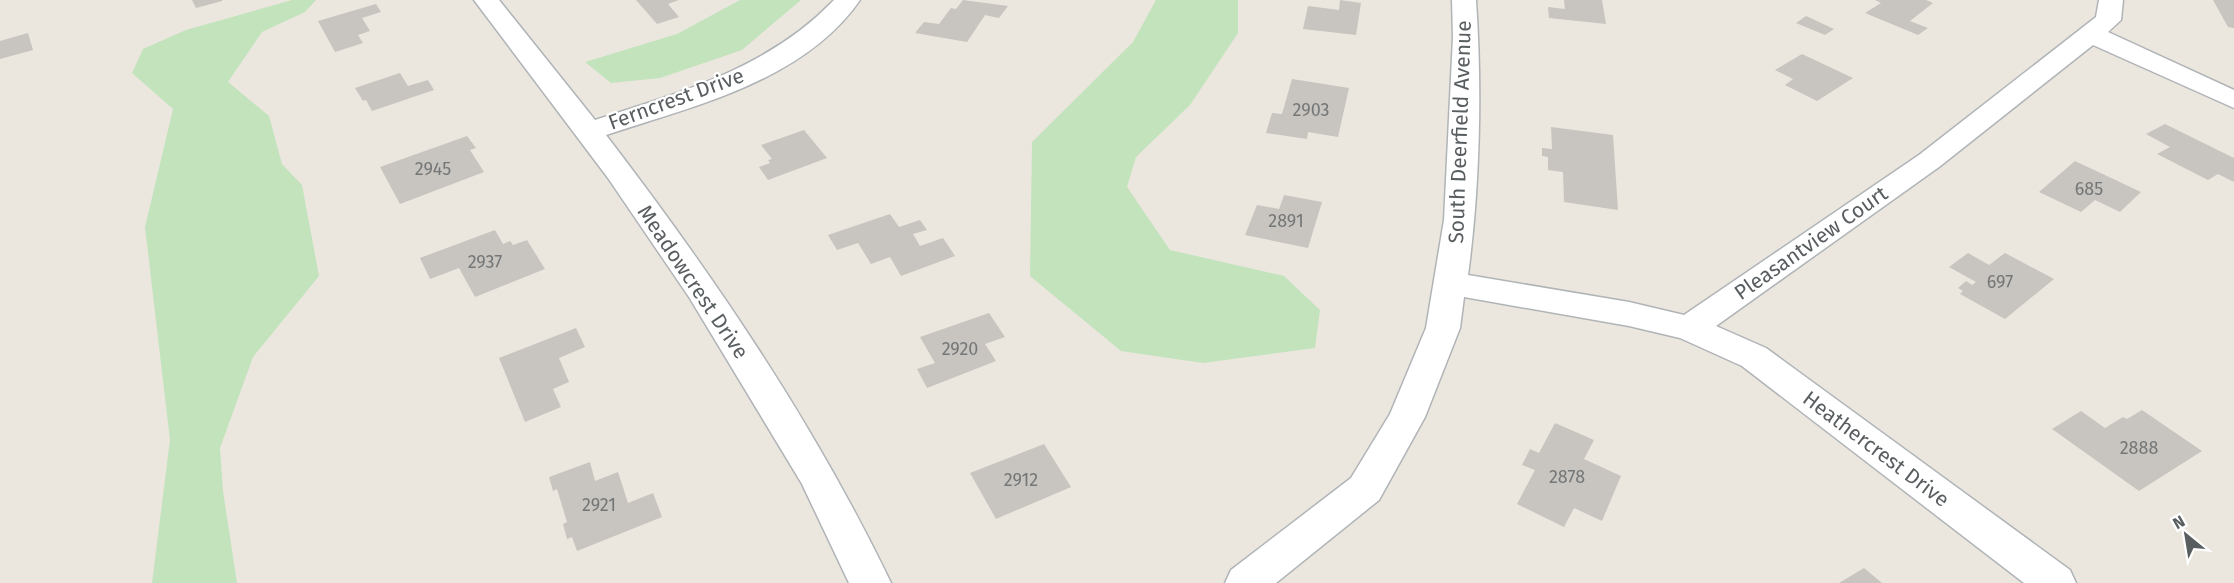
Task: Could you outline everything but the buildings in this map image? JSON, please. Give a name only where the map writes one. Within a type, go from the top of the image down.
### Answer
[{"type":"street","name":"Meadowcrest Drive","points":[[486,0],[685,263],[815,474],[870,583]]},
{"type":"street","name":"Ferncrest Drive","points":[[588,132],[725,85],[753,71],[818,33],[848,0]]},
{"type":"street","name":"South Deerfield Avenue","points":[[1246,583],[1365,489],[1407,417],[1443,328],[1460,220],[1466,37],[1464,0]]},
{"type":"street","name":"Pleasantview Court","points":[[1689,328],[1929,161],[2108,20],[2111,0]]},
{"type":"street","points":[[2091,34],[2234,100]]},
{"type":"street","points":[[1451,283],[1629,314],[1689,328]]},
{"type":"street","name":"Heathercrest Drive","points":[[1689,328],[1754,357],[2055,583]]},
{"type":"green space","points":[[292,0],[316,0],[305,12],[262,32],[228,82],[269,116],[282,164],[302,185],[319,276],[253,357],[220,448],[223,491],[237,583],[152,583],[170,440],[145,227],[173,109],[132,73],[143,49],[186,30]]},
{"type":"green space","points":[[740,0],[801,0],[742,50],[660,78],[611,83],[585,62],[677,34]]},
{"type":"green space","points":[[1156,0],[1238,0],[1238,33],[1190,105],[1136,157],[1127,187],[1170,250],[1284,276],[1320,310],[1315,348],[1203,363],[1121,351],[1030,276],[1032,142],[1133,42]]}]
